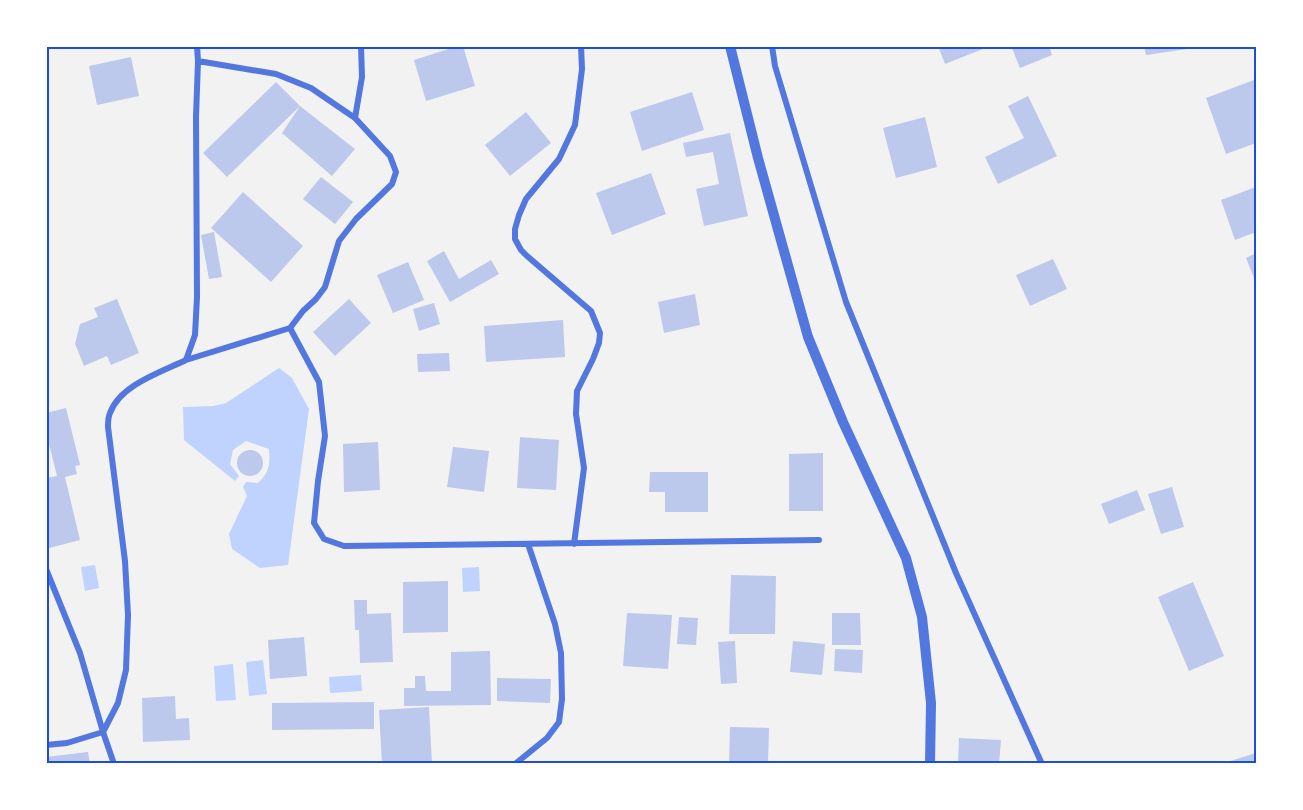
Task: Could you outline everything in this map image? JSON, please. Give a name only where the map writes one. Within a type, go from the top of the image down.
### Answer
[{"type":"street","points":[[186,360],[195,335],[197,297],[197,46]]},
{"type":"street","points":[[354,118],[362,76],[361,46]]},
{"type":"street","points":[[574,544],[584,468],[576,414],[577,391],[593,359],[600,333],[591,311],[521,250],[515,239],[515,229],[526,199],[559,159],[575,124],[582,69],[581,46]]},
{"type":"street","points":[[730,46],[808,338],[843,422],[906,558],[921,617],[931,703],[930,764]]},
{"type":"street","points":[[772,46],[775,66],[846,302],[956,573],[1042,764]]},
{"type":"street","points":[[46,744],[67,743],[103,732],[118,704],[126,670],[128,615],[125,561],[108,427],[109,414],[117,400],[131,387],[186,360],[290,328],[326,287],[339,241],[356,219],[392,184],[396,172],[390,156],[354,118],[311,88],[276,74],[198,61]]},
{"type":"street","points":[[290,328],[319,382],[325,436],[314,522],[324,539],[344,546],[819,540]]},
{"type":"street","points":[[515,764],[547,738],[559,722],[562,699],[561,653],[555,624],[528,544]]},
{"type":"street","points":[[46,569],[80,653],[114,764]]},
{"type":"water","points":[[279,368],[292,378],[309,409],[288,565],[260,568],[232,549],[229,534],[247,496],[243,487],[246,482],[258,483],[267,471],[269,449],[246,441],[233,450],[230,464],[239,476],[235,481],[184,440],[183,407],[226,403]]},
{"type":"water","points":[[95,565],[99,588],[85,591],[81,567]]},
{"type":"water","points":[[479,567],[480,591],[463,592],[462,568]]},
{"type":"water","points":[[263,660],[267,694],[249,696],[246,662]]},
{"type":"water","points":[[233,664],[236,700],[216,701],[214,666]]},
{"type":"water","points":[[361,675],[362,691],[330,693],[329,677]]},
{"type":"building","points":[[463,46],[475,86],[426,101],[414,60]]},
{"type":"building","points":[[938,46],[988,46],[988,47],[945,64]]},
{"type":"building","points":[[1011,46],[1049,46],[1052,55],[1020,68]]},
{"type":"building","points":[[1144,46],[1194,46],[1194,48],[1146,55]]},
{"type":"building","points":[[131,57],[139,96],[97,105],[89,66]]},
{"type":"building","points":[[1254,80],[1256,86],[1256,143],[1226,154],[1206,98]]},
{"type":"building","points":[[276,82],[300,106],[227,177],[203,153]]},
{"type":"building","points":[[692,92],[704,130],[642,151],[630,112]]},
{"type":"building","points":[[1028,96],[1057,156],[998,184],[985,157],[1024,138],[1008,106]]},
{"type":"building","points":[[300,106],[355,149],[332,176],[282,133]]},
{"type":"building","points":[[526,112],[551,143],[510,176],[485,145]]},
{"type":"building","points":[[925,117],[937,167],[896,178],[883,128]]},
{"type":"building","points":[[730,133],[748,216],[704,226],[696,189],[719,184],[713,152],[686,157],[683,143]]},
{"type":"building","points":[[651,173],[666,214],[612,235],[596,193]]},
{"type":"building","points":[[321,177],[353,202],[335,224],[303,199]]},
{"type":"building","points":[[1256,187],[1256,232],[1235,240],[1221,200]]},
{"type":"building","points":[[243,192],[303,246],[271,282],[211,228]]},
{"type":"building","points":[[214,232],[222,277],[209,279],[201,235]]},
{"type":"building","points":[[444,251],[459,279],[491,260],[499,274],[450,302],[427,261]]},
{"type":"building","points":[[1256,253],[1256,283],[1246,258]]},
{"type":"building","points":[[1053,259],[1067,289],[1030,306],[1016,275]]},
{"type":"building","points":[[408,262],[424,300],[393,313],[377,275]]},
{"type":"building","points":[[695,294],[700,325],[664,333],[658,302]]},
{"type":"building","points":[[117,299],[139,353],[111,365],[107,356],[84,366],[75,344],[80,324],[98,317],[94,308]]},
{"type":"building","points":[[349,299],[371,323],[335,356],[313,332]]},
{"type":"building","points":[[434,303],[440,324],[419,331],[413,309]]},
{"type":"building","points":[[563,320],[565,357],[486,362],[484,326]]},
{"type":"building","points":[[449,353],[450,371],[418,372],[417,354]]},
{"type":"building","points":[[66,408],[80,465],[75,466],[77,474],[65,477],[80,540],[49,548],[46,539],[46,478],[57,476],[46,432],[46,413]]},
{"type":"building","points":[[520,437],[559,440],[556,490],[517,488]]},
{"type":"building","points":[[378,442],[380,490],[344,492],[343,444]]},
{"type":"building","points":[[453,447],[489,451],[484,492],[447,487]]},
{"type":"building","points":[[250,450],[259,454],[263,463],[259,472],[250,476],[241,472],[237,463],[241,454]]},
{"type":"building","points":[[823,453],[823,511],[789,511],[789,454]]},
{"type":"building","points":[[650,472],[708,472],[708,512],[665,512],[665,492],[649,492]]},
{"type":"building","points":[[1172,487],[1184,527],[1161,534],[1148,494]]},
{"type":"building","points":[[1137,490],[1145,510],[1109,524],[1101,504]]},
{"type":"building","points":[[731,575],[776,576],[775,634],[729,634]]},
{"type":"building","points":[[448,581],[448,632],[403,633],[403,582]]},
{"type":"building","points":[[1193,582],[1224,656],[1189,671],[1158,597]]},
{"type":"building","points":[[354,600],[367,600],[367,614],[391,613],[393,662],[360,663],[359,630],[355,630]]},
{"type":"building","points":[[627,613],[672,615],[668,669],[623,666]]},
{"type":"building","points":[[832,613],[860,613],[861,645],[832,645]]},
{"type":"building","points":[[679,617],[698,618],[696,645],[677,644]]},
{"type":"building","points":[[304,637],[307,676],[270,679],[268,640]]},
{"type":"building","points":[[735,641],[737,683],[721,684],[718,642]]},
{"type":"building","points":[[793,641],[825,644],[822,675],[790,672]]},
{"type":"building","points":[[835,649],[863,650],[862,673],[834,671]]},
{"type":"building","points":[[490,651],[491,705],[404,706],[404,688],[415,688],[415,676],[425,676],[426,691],[451,691],[451,652]]},
{"type":"building","points":[[497,678],[551,679],[550,703],[497,701]]},
{"type":"building","points":[[175,696],[176,719],[189,718],[190,740],[143,742],[142,698]]},
{"type":"building","points":[[374,702],[374,729],[272,730],[272,703]]},
{"type":"building","points":[[429,707],[432,764],[382,764],[379,710]]},
{"type":"building","points":[[730,727],[769,728],[768,764],[729,764]]},
{"type":"building","points":[[959,738],[1001,740],[999,764],[958,764]]},
{"type":"building","points":[[88,752],[90,764],[46,764],[46,757]]},
{"type":"building","points":[[1256,753],[1256,764],[1224,764],[1224,763]]}]
